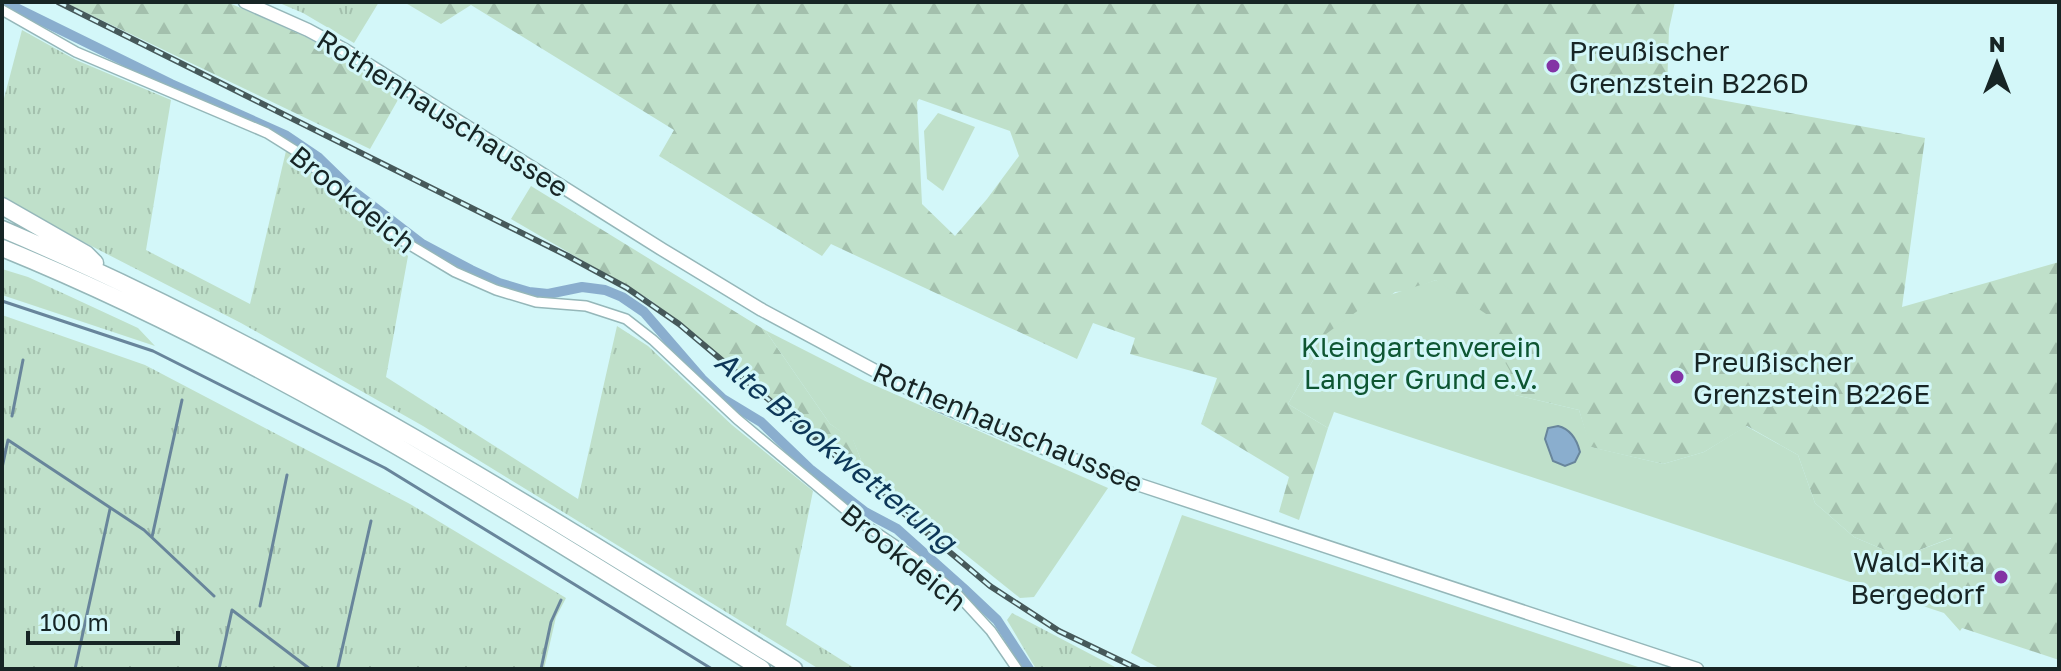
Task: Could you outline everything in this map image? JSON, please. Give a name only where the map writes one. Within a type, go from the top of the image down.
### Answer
[{"type":"highway","points":[[2,206],[86,254],[111,277]]},
{"type":"highway","points":[[2,229],[111,277],[282,362],[377,415],[794,669]]},
{"type":"highway","points":[[2,248],[57,270],[220,349],[394,445],[762,669]]},
{"type":"highway","points":[[2,257],[57,270]]},
{"type":"main road","name":"Rothenhauschaussee","points":[[245,2],[345,50],[675,258],[860,364],[937,404],[1140,485],[1697,669]]},
{"type":"street","name":"Brookdeich","points":[[2,10],[76,52],[267,133],[299,153],[357,208],[390,233],[455,272],[496,290],[536,302],[586,306],[626,319],[653,340],[737,419],[859,521],[913,557],[957,594],[991,631],[1017,669]]},
{"type":"green space","points":[[64,2],[227,2],[306,37],[399,98],[370,149]]},
{"type":"green space","points":[[277,2],[379,2],[354,43],[303,13]]},
{"type":"green space","points":[[404,2],[1675,2],[1669,29],[1667,90],[1925,138],[1902,307],[2059,262],[2059,660],[1962,628],[1960,631],[1951,538],[1901,557],[1854,537],[1815,503],[1798,455],[1747,426],[1704,452],[1663,464],[1590,447],[1579,410],[1515,395],[1495,346],[1436,280],[1407,291],[1395,292],[1316,355],[1288,404],[1328,428],[1299,520],[1279,512],[1289,477],[1201,424],[1217,378],[1130,354],[1135,338],[1093,323],[1077,359],[831,244],[822,256],[659,156],[674,130],[471,5],[441,24]],"holes":[[[919,99],[1010,131],[1019,156],[955,236],[922,204],[917,102]]]},
{"type":"green space","points":[[22,30],[76,60],[171,100],[146,250],[250,304],[286,151],[312,168],[408,256],[386,377],[578,499],[617,326],[648,346],[732,425],[813,491],[786,625],[856,669],[819,669],[423,426],[241,323],[2,200],[2,106]]},
{"type":"green space","points":[[938,113],[975,127],[943,191],[927,179],[924,131]]},
{"type":"green space","points":[[531,186],[765,330],[830,424],[853,439],[861,460],[855,466],[649,299],[511,219]]},
{"type":"green space","points":[[2,269],[28,277],[138,328],[155,346],[2,295]]},
{"type":"green space","name":"Kleingartenverein Langer Grund e.V.","points":[[1436,280],[1492,318],[1489,334],[1510,371],[1515,395],[1579,410],[1591,447],[1663,464],[1704,452],[1746,426],[1798,455],[1815,503],[1854,537],[1901,557],[1952,538],[1960,631],[1944,613],[1334,412],[1328,428],[1288,404],[1316,355],[1311,345],[1371,301]]},
{"type":"green space","points":[[2,315],[145,365],[410,504],[566,598],[556,617],[544,669],[2,669]]},
{"type":"green space","points":[[765,330],[865,381],[1108,488],[1034,597],[1020,598],[855,466],[861,460],[853,440],[830,424]]},
{"type":"green space","points":[[1182,515],[1644,669],[1161,669],[1131,653]]},
{"type":"green space","points":[[1012,613],[1120,669],[1036,669],[1007,620]]},
{"type":"water","points":[[1558,426],[1572,436],[1580,452],[1575,462],[1565,466],[1553,461],[1545,439],[1548,428]]},
{"type":"waterway","name":"Alte Brookwetterung","points":[[4,2],[171,84],[285,135],[319,158],[353,191],[422,244],[471,270],[529,292],[548,294],[582,287],[605,290],[622,297],[644,312],[723,399],[761,422],[811,470],[865,512],[897,529],[963,588],[997,620],[1029,669]]},
{"type":"waterway","points":[[2,301],[153,351],[385,468],[712,669]]},
{"type":"waterway","points":[[12,416],[23,360]]},
{"type":"waterway","points":[[152,537],[182,400]]},
{"type":"waterway","points":[[2,468],[8,440],[144,530],[214,596]]},
{"type":"waterway","points":[[260,606],[287,475]]},
{"type":"waterway","points":[[75,669],[110,509]]},
{"type":"waterway","points":[[338,667],[371,521]]},
{"type":"waterway","points":[[541,669],[551,622],[561,600]]},
{"type":"waterway","points":[[219,669],[232,610],[310,669]]},
{"type":"railway","points":[[58,2],[627,288],[679,324],[990,586],[1059,631],[1138,669]]},
{"type":"place","name":"Preußischer Grenzstein B226D","points":[[1553,66]]},
{"type":"place","name":"Preußischer Grenzstein B226E","points":[[1677,377]]},
{"type":"place","name":"Wald-Kita Bergedorf","points":[[2001,577]]}]
